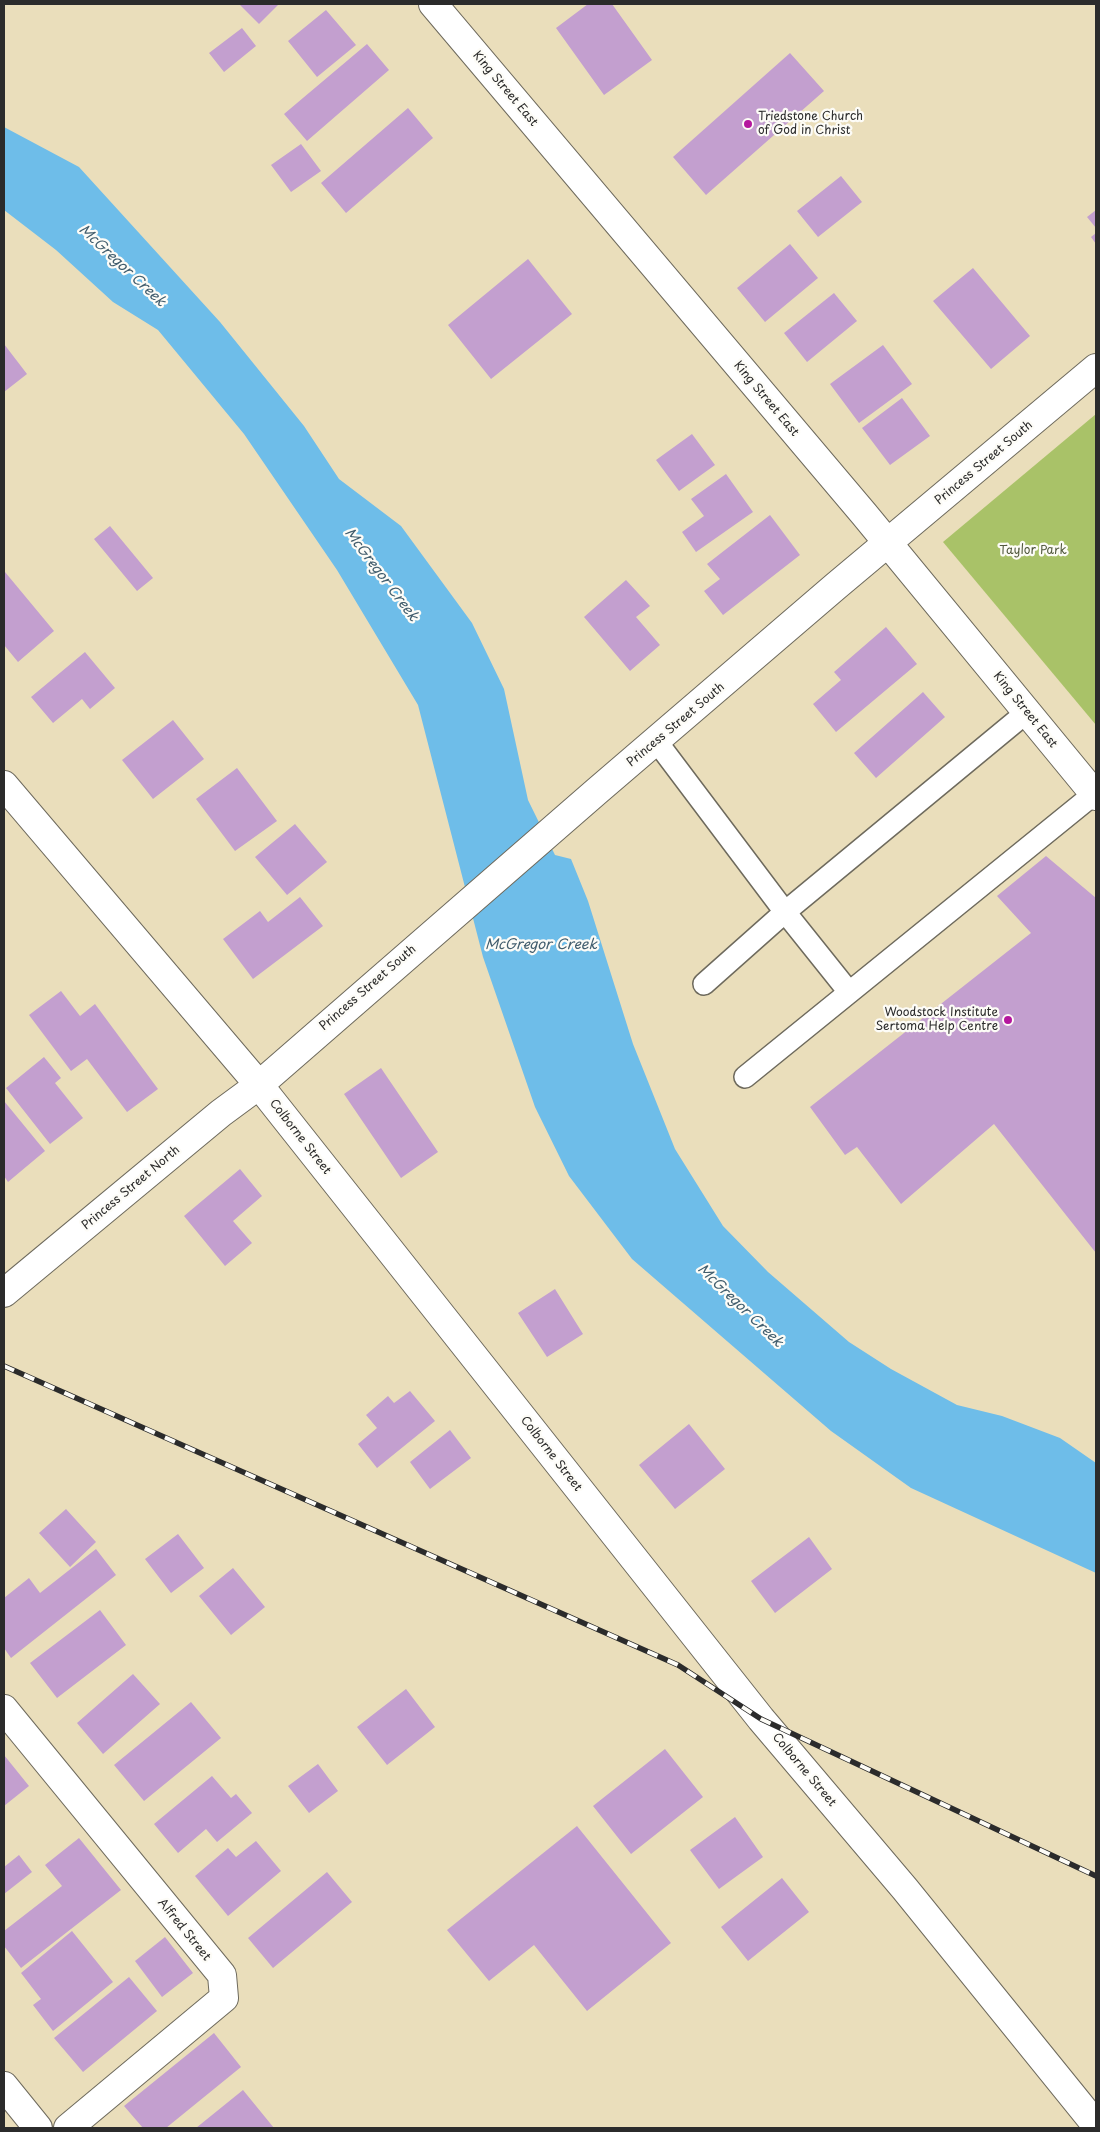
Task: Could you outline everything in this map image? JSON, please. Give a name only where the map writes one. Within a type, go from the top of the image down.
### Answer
[{"type":"street","name":"King Street East","points":[[433,4],[888,543],[1095,795]]},
{"type":"street","name":"Princess Street South","points":[[259,1085],[597,791],[1096,368]]},
{"type":"street","name":"Colborne Street","points":[[4,785],[259,1085],[761,1719],[905,1889],[1096,2125]]},
{"type":"street","name":"Princess Street North","points":[[4,1293],[221,1114],[259,1085]]},
{"type":"street","name":"Alfred Street","points":[[4,1708],[222,1975],[224,1998],[68,2128]]},
{"type":"street","points":[[4,2086],[38,2128]]},
{"type":"lane","points":[[704,984],[785,912],[1027,712]]},
{"type":"lane","points":[[657,742],[785,912],[849,992]]},
{"type":"lane","points":[[745,1077],[1095,795]]},
{"type":"green space","name":"Taylor Park","points":[[1096,414],[1096,725],[943,542]]},
{"type":"water","name":"McGregor Creek","points":[[4,127],[79,167],[220,322],[304,426],[339,479],[401,526],[472,623],[504,689],[528,800],[555,855],[571,859],[588,901],[633,1044],[675,1149],[723,1226],[768,1272],[849,1342],[891,1369],[957,1405],[1002,1416],[1060,1438],[1096,1463],[1096,1573],[911,1488],[831,1431],[632,1259],[569,1176],[535,1107],[483,957],[418,705],[337,570],[244,434],[158,330],[113,302],[56,250],[4,210]]},
{"type":"building","points":[[239,4],[279,4],[259,24]]},
{"type":"building","points":[[588,4],[612,4],[652,60],[604,95],[556,28]]},
{"type":"building","points":[[326,10],[356,45],[317,77],[288,41]]},
{"type":"building","points":[[242,28],[256,46],[224,72],[209,53]]},
{"type":"building","points":[[367,44],[389,70],[307,141],[284,114]]},
{"type":"building","name":"Triedstone Church of God in Christ","points":[[790,53],[824,91],[706,195],[673,157]]},
{"type":"building","points":[[408,108],[433,138],[346,213],[321,183]]},
{"type":"building","points":[[301,144],[321,171],[291,192],[271,165]]},
{"type":"building","points":[[841,176],[862,202],[818,237],[797,211]]},
{"type":"building","points":[[1096,210],[1096,228],[1087,217]]},
{"type":"building","points":[[1096,233],[1096,244],[1091,237]]},
{"type":"building","points":[[790,244],[818,278],[765,322],[737,288]]},
{"type":"building","points":[[528,259],[572,314],[491,379],[448,325]]},
{"type":"building","points":[[973,268],[1030,336],[991,369],[933,301]]},
{"type":"building","points":[[834,293],[857,321],[807,362],[784,333]]},
{"type":"building","points":[[4,344],[27,374],[4,392]]},
{"type":"building","points":[[883,345],[912,384],[859,423],[830,384]]},
{"type":"building","points":[[902,398],[930,436],[890,465],[862,428]]},
{"type":"building","points":[[692,434],[715,465],[679,491],[656,460]]},
{"type":"building","points":[[726,474],[753,512],[696,552],[682,532],[704,516],[691,499]]},
{"type":"building","points":[[770,515],[800,555],[723,615],[704,591],[720,579],[707,564]]},
{"type":"building","points":[[110,526],[153,578],[137,591],[94,539]]},
{"type":"building","points":[[5,572],[54,631],[18,662],[4,645]]},
{"type":"building","points":[[626,580],[650,606],[636,617],[660,645],[630,671],[584,617]]},
{"type":"building","points":[[886,627],[917,664],[836,732],[813,704],[841,680],[834,672]]},
{"type":"building","points":[[85,652],[115,688],[90,709],[82,699],[53,723],[31,697]]},
{"type":"building","points":[[923,692],[945,717],[876,778],[854,753]]},
{"type":"building","points":[[173,720],[204,759],[153,799],[122,760]]},
{"type":"building","points":[[237,768],[277,821],[235,851],[196,799]]},
{"type":"building","points":[[295,824],[327,862],[287,895],[255,857]]},
{"type":"building","name":"Woodstock Institute Sertoma Help Centre","points":[[1046,856],[1096,898],[1096,1253],[994,1124],[901,1204],[857,1147],[845,1155],[810,1107],[1031,933],[997,896]]},
{"type":"building","points":[[300,897],[323,926],[253,979],[223,939],[260,911],[268,922]]},
{"type":"building","points":[[61,991],[80,1016],[95,1004],[158,1089],[127,1112],[87,1059],[71,1071],[29,1015]]},
{"type":"building","points":[[44,1057],[61,1078],[55,1083],[83,1118],[50,1144],[6,1088]]},
{"type":"building","points":[[381,1068],[438,1152],[401,1178],[344,1094]]},
{"type":"building","points":[[4,1101],[45,1151],[8,1182],[4,1176]]},
{"type":"building","points":[[240,1169],[262,1196],[233,1221],[252,1243],[225,1266],[184,1216]]},
{"type":"building","points":[[555,1289],[583,1334],[547,1357],[518,1313]]},
{"type":"building","points":[[410,1391],[435,1421],[377,1468],[358,1444],[377,1428],[366,1415],[388,1396],[394,1403]]},
{"type":"building","points":[[689,1424],[725,1469],[675,1509],[639,1465]]},
{"type":"building","points":[[450,1430],[471,1458],[430,1489],[410,1462]]},
{"type":"building","points":[[66,1509],[96,1542],[70,1567],[39,1533]]},
{"type":"building","points":[[178,1534],[204,1568],[171,1593],[145,1559]]},
{"type":"building","points":[[809,1537],[832,1569],[775,1613],[751,1581]]},
{"type":"building","points":[[96,1549],[116,1575],[11,1658],[4,1648],[4,1598],[29,1578],[40,1593]]},
{"type":"building","points":[[233,1568],[265,1607],[231,1635],[199,1596]]},
{"type":"building","points":[[100,1610],[126,1645],[57,1698],[30,1663]]},
{"type":"building","points":[[133,1674],[160,1704],[103,1754],[77,1723]]},
{"type":"building","points":[[406,1689],[435,1727],[387,1765],[357,1727]]},
{"type":"building","points":[[191,1702],[221,1738],[144,1801],[114,1765]]},
{"type":"building","points":[[665,1749],[703,1797],[631,1854],[593,1806]]},
{"type":"building","points":[[4,1755],[29,1786],[4,1806]]},
{"type":"building","points":[[318,1764],[338,1791],[309,1813],[288,1786]]},
{"type":"building","points":[[212,1776],[231,1798],[236,1794],[252,1813],[217,1842],[206,1829],[178,1853],[154,1824]]},
{"type":"building","points":[[735,1817],[763,1857],[719,1889],[690,1850]]},
{"type":"building","points":[[577,1826],[671,1943],[587,2011],[534,1945],[489,1981],[447,1930]]},
{"type":"building","points":[[79,1838],[121,1890],[21,1968],[4,1946],[4,1931],[62,1886],[45,1865]]},
{"type":"building","points":[[256,1841],[281,1871],[228,1916],[195,1876],[228,1848],[236,1857]]},
{"type":"building","points":[[19,1855],[32,1872],[4,1894],[4,1867]]},
{"type":"building","points":[[327,1872],[352,1902],[273,1968],[248,1938]]},
{"type":"building","points":[[782,1878],[809,1912],[748,1961],[721,1927]]},
{"type":"building","points":[[72,1931],[113,1982],[53,2031],[33,2005],[41,1999],[21,1973]]},
{"type":"building","points":[[165,1937],[193,1973],[162,1997],[135,1961]]},
{"type":"building","points":[[129,1977],[157,2011],[83,2072],[54,2038]]},
{"type":"building","points":[[214,2033],[241,2067],[166,2128],[143,2128],[124,2106]]},
{"type":"building","points":[[243,2090],[274,2128],[196,2128]]},
{"type":"railway","points":[[4,1366],[678,1665],[761,1719],[1096,1876]]},
{"type":"place","name":"Triedstone Church of God in Christ","points":[[748,124]]},
{"type":"place","name":"Woodstock Institute Sertoma Help Centre","points":[[1008,1020]]}]
